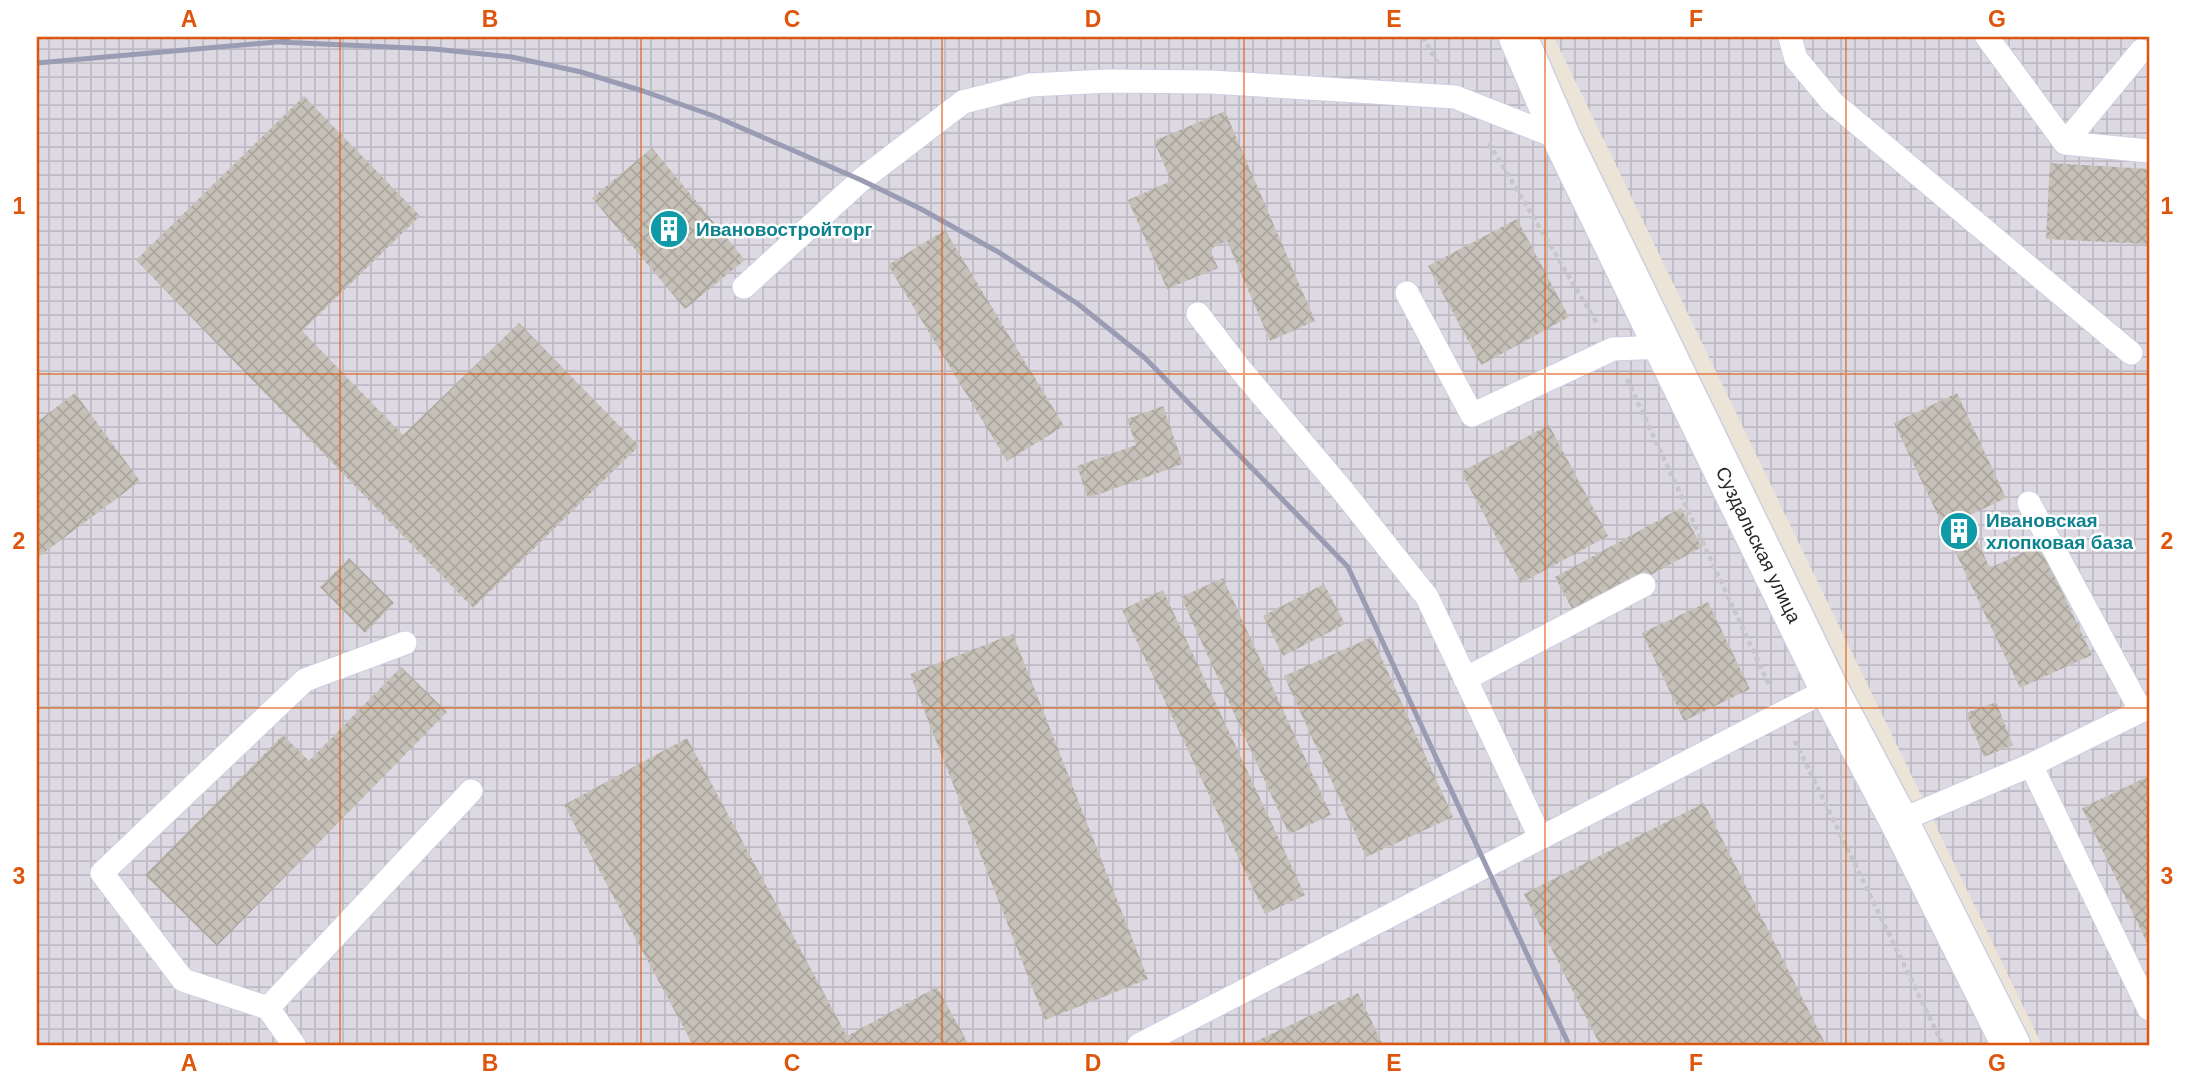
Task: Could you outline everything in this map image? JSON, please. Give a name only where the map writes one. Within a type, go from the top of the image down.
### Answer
[{"type":"main road","name":"Суздальская улица","points":[[1517,37],[1562,139],[1829,689],[1899,821],[2011,1045]]},
{"type":"lane","points":[[1790,37],[1796,59],[1832,102],[2131,353]]},
{"type":"lane","points":[[1987,37],[2065,144],[2149,150]]},
{"type":"lane","points":[[2065,144],[2145,50]]},
{"type":"lane","points":[[744,287],[861,180],[963,102],[1030,85],[1108,81],[1272,84],[1455,97],[1562,139]]},
{"type":"lane","points":[[1407,293],[1472,415],[1613,349],[1664,347]]},
{"type":"lane","points":[[1198,314],[1427,597],[1540,837]]},
{"type":"lane","points":[[1899,821],[2031,765],[2145,709],[2029,503]]},
{"type":"lane","points":[[1465,679],[1644,585]]},
{"type":"lane","points":[[294,1045],[268,1008],[183,980],[102,873],[305,680],[405,643]]},
{"type":"lane","points":[[1139,1045],[1829,689]]},
{"type":"lane","points":[[2031,765],[2149,1009]]},
{"type":"lane","points":[[268,1008],[471,792]]},
{"type":"path","points":[[37,38],[53,37]]},
{"type":"path","points":[[1423,37],[1455,97],[1495,151],[1613,349]]},
{"type":"shaded area","points":[[37,37],[1529,37],[2014,1045],[37,1045]]},
{"type":"shaded area","points":[[1554,37],[2149,37],[2149,1045],[2042,1045]]},
{"type":"building","points":[[304,96],[420,216],[302,331],[403,435],[519,323],[639,446],[473,608],[136,260]]},
{"type":"building","points":[[1225,111],[1315,321],[1270,341],[1227,241],[1210,249],[1218,268],[1167,289],[1128,200],[1171,181],[1154,141]]},
{"type":"building","name":"Ивановостройторг","points":[[652,148],[745,260],[685,309],[592,198]]},
{"type":"building","points":[[2050,163],[2149,169],[2149,244],[2046,239]]},
{"type":"building","points":[[1517,219],[1569,317],[1481,365],[1428,266]]},
{"type":"building","points":[[945,230],[1064,426],[1007,461],[888,265]]},
{"type":"building","points":[[75,393],[140,481],[37,558],[37,422]]},
{"type":"building","name":"Ивановская хлопковая база","points":[[1957,393],[2006,498],[1966,517],[1990,568],[2040,545],[2092,655],[2020,688],[1894,423]]},
{"type":"building","points":[[1163,406],[1183,464],[1088,498],[1077,466],[1136,445],[1127,419]]},
{"type":"building","points":[[1549,425],[1608,536],[1521,583],[1461,472]]},
{"type":"building","points":[[1681,508],[1702,547],[1576,616],[1555,577]]},
{"type":"building","points":[[349,558],[394,603],[365,633],[320,587]]},
{"type":"building","points":[[1223,578],[1331,815],[1289,834],[1181,597]]},
{"type":"building","points":[[1324,584],[1345,624],[1283,656],[1263,616]]},
{"type":"building","points":[[1163,590],[1305,895],[1265,914],[1122,610]]},
{"type":"building","points":[[1708,602],[1750,689],[1684,721],[1642,633]]},
{"type":"building","points":[[1013,634],[1148,979],[1045,1020],[910,674]]},
{"type":"building","points":[[1372,637],[1453,817],[1366,857],[1284,676]]},
{"type":"building","points":[[401,667],[447,712],[217,946],[145,875],[283,735],[309,761]]},
{"type":"building","points":[[1996,702],[2013,745],[1984,757],[1966,713]]},
{"type":"building","points":[[687,738],[847,1036],[937,987],[969,1045],[693,1045],[564,805]]},
{"type":"building","points":[[2149,776],[2149,947],[2082,808]]},
{"type":"building","points":[[1704,803],[1826,1045],[1600,1045],[1524,894]]},
{"type":"building","points":[[1358,993],[1383,1045],[1248,1045]]},
{"type":"railway","points":[[37,63],[288,41]]},
{"type":"railway","points":[[279,42],[434,49],[512,57],[581,72],[643,91],[714,116],[921,209],[1000,253],[1078,304],[1144,357],[1348,567],[1569,1045]]},
{"type":"place","name":"Ивановостройторг","points":[[669,229]]},
{"type":"place","name":"Ивановская хлопковая база","points":[[1959,531]]}]
